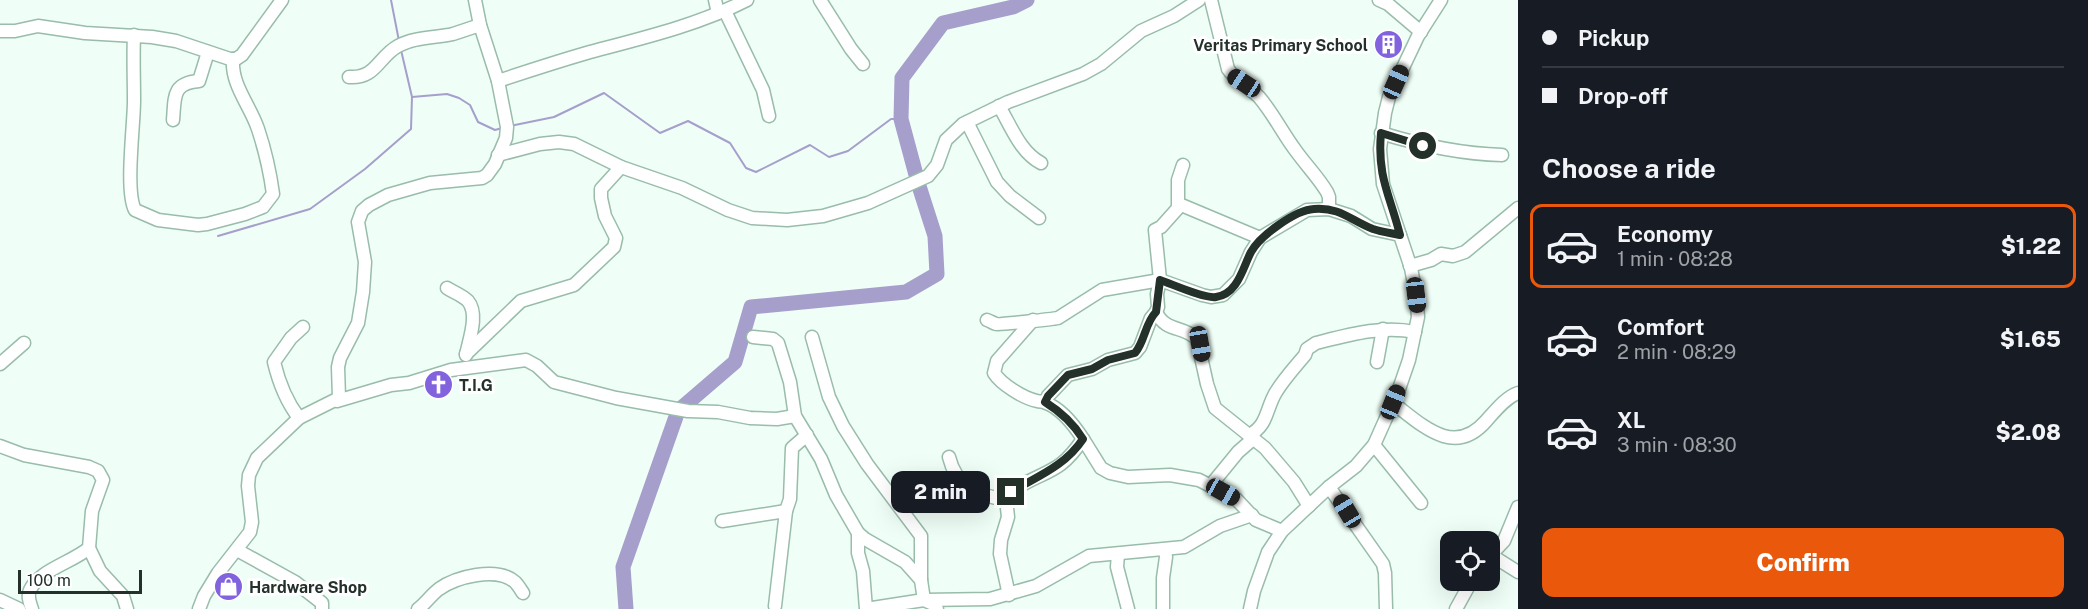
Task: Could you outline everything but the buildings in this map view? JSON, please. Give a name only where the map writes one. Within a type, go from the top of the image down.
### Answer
[{"type":"street","points":[[0,31],[15,32],[38,26],[85,33],[134,35],[176,41],[233,59],[242,55],[282,0]]},
{"type":"street","points":[[337,401],[340,392],[338,367],[340,358],[358,323],[363,292],[364,255],[358,222],[362,211],[388,195],[430,183],[482,178],[488,175],[506,138],[507,127],[498,81],[480,25],[475,0]]},
{"type":"street","points":[[715,0],[763,90],[769,116]]},
{"type":"street","points":[[498,81],[590,52],[627,44],[721,12],[747,0]]},
{"type":"street","points":[[820,0],[863,64]]},
{"type":"street","points":[[498,155],[560,142],[574,144],[621,167],[682,188],[728,210],[752,218],[766,220],[824,216],[868,203],[928,176],[936,165],[946,140],[968,122],[999,106],[1083,74],[1101,64],[1141,31],[1174,16],[1199,0]]},
{"type":"street","points":[[1211,0],[1228,69],[1259,98],[1271,113],[1296,152],[1327,192],[1329,209]]},
{"type":"street","points":[[1379,0],[1388,4],[1421,32]]},
{"type":"street","points":[[1250,609],[1268,552],[1282,531],[1329,486],[1356,466],[1374,445],[1411,353],[1418,310],[1410,266],[1381,173],[1381,133],[1389,96],[1421,32],[1441,0]]},
{"type":"street","points":[[349,77],[358,78],[374,70],[390,51],[406,42],[453,34],[480,25]]},
{"type":"street","points":[[134,35],[132,198],[135,210],[158,220],[207,224],[263,207],[273,194],[271,176],[258,129],[232,72],[233,59]]},
{"type":"street","points":[[173,120],[176,94],[179,88],[187,81],[199,81],[208,52]]},
{"type":"street","points":[[999,106],[1022,147],[1032,158],[1041,163]]},
{"type":"street","points":[[968,122],[997,182],[1010,196],[1039,218]]},
{"type":"street","points":[[1381,133],[1423,146],[1481,154],[1502,154]]},
{"type":"street","points":[[1045,402],[1068,375],[1135,353],[1144,339],[1151,318],[1156,312],[1160,280],[1155,230],[1176,211],[1179,204],[1178,180],[1183,165]]},
{"type":"street","points":[[466,354],[521,301],[574,285],[614,247],[616,238],[605,216],[601,198],[602,189],[621,167]]},
{"type":"street","points":[[1179,204],[1260,238]]},
{"type":"street","points":[[1410,266],[1431,260],[1441,254],[1453,256],[1465,252],[1518,208]]},
{"type":"street","points":[[987,320],[1005,325],[1033,320],[1051,320],[1058,318],[1102,290],[1160,280],[1202,295],[1211,297],[1222,295],[1239,279],[1260,238],[1307,210],[1329,209],[1351,216],[1372,229],[1400,235]]},
{"type":"street","points":[[447,288],[466,299],[470,305],[472,322],[464,368]]},
{"type":"street","points":[[1156,312],[1162,322],[1193,335],[1197,339],[1215,408],[1278,462],[1309,506]]},
{"type":"street","points":[[1033,320],[997,361],[993,368],[994,372],[1006,385],[1035,401],[1045,402],[1069,420],[1101,468],[1128,477],[1170,475],[1187,477],[1211,485],[1236,499],[1256,520],[1282,531]]},
{"type":"street","points":[[299,418],[290,406],[274,362],[291,338],[303,327]]},
{"type":"street","points":[[1211,485],[1266,420],[1269,404],[1274,395],[1310,346],[1326,340],[1383,329],[1414,333]]},
{"type":"street","points":[[1377,362],[1383,329]]},
{"type":"street","points":[[753,337],[773,339],[778,343],[790,382],[795,416],[858,533],[905,562],[921,580]]},
{"type":"street","points":[[812,337],[829,397],[843,426],[867,464],[921,536],[921,580],[924,600]]},
{"type":"street","points":[[0,364],[24,343]]},
{"type":"street","points":[[199,609],[212,583],[250,532],[252,522],[248,486],[252,466],[261,453],[299,418],[337,401],[451,370],[526,360],[537,366],[554,382],[565,387],[616,398],[688,411],[718,412],[765,420],[795,416]]},
{"type":"street","points":[[1393,402],[1427,429],[1454,438],[1475,433],[1510,397],[1518,393]]},
{"type":"street","points":[[775,606],[786,512],[790,499],[792,448],[807,435]]},
{"type":"street","points":[[1009,594],[1000,554],[1001,540],[1008,517],[1006,499],[1011,492],[1060,465],[1083,439]]},
{"type":"street","points":[[1374,445],[1421,503]]},
{"type":"street","points":[[0,446],[24,455],[89,467],[98,471],[103,480],[92,511],[88,548],[100,571],[123,596],[127,609]]},
{"type":"street","points":[[949,457],[952,470],[968,488],[979,495],[1006,499]]},
{"type":"street","points":[[1329,486],[1383,564],[1386,609]]},
{"type":"street","points":[[1500,545],[1518,507]]},
{"type":"street","points":[[722,521],[786,512]]},
{"type":"street","points":[[858,533],[858,554],[863,571],[865,609],[924,600],[993,604],[1009,594],[1036,586],[1089,556],[1184,547],[1220,526],[1252,515]]},
{"type":"street","points":[[32,609],[30,589],[43,576],[88,548]]},
{"type":"street","points":[[237,550],[295,582],[322,603],[322,609]]},
{"type":"street","points":[[1163,609],[1165,550]]},
{"type":"street","points":[[1118,554],[1117,567],[1128,609]]},
{"type":"street","points":[[1500,562],[1518,572]]},
{"type":"street","points":[[418,609],[440,588],[461,577],[471,575],[507,577],[514,581],[523,593]]},
{"type":"street","points":[[1456,609],[1466,591]]},
{"type":"street","points":[[0,600],[19,609]]},
{"type":"street","points":[[924,600],[933,604],[937,609]]},
{"type":"waterway","points":[[391,0],[399,41]]},
{"type":"waterway","points":[[626,609],[623,567],[678,411],[735,362],[751,307],[906,292],[937,274],[935,236],[901,119],[902,78],[943,23],[1013,7],[1027,0]]},
{"type":"waterway","points":[[218,236],[310,209],[365,169],[411,129],[412,97],[401,50]]},
{"type":"waterway","points":[[510,126],[554,117],[604,93],[660,133],[688,121],[730,143],[746,168],[756,172],[810,145],[829,157],[848,151],[891,119],[901,119]]},
{"type":"waterway","points":[[412,97],[447,94],[459,98],[470,105],[478,122],[495,130],[502,128]]},
{"type":"place","name":"Veritas Primary School","points":[[1389,45]]},
{"type":"place","name":"T.I.G","points":[[438,385]]},
{"type":"place","name":"Hardware Shop","points":[[228,587]]},
{"type":"route","points":[[1011,492],[1060,465],[1079,445],[1083,439],[1077,428],[1064,415],[1045,402],[1068,375],[1135,353],[1158,307],[1157,294],[1160,280],[1211,297],[1227,293],[1239,279],[1260,238],[1307,210],[1329,209],[1351,216],[1372,229],[1400,235],[1383,184],[1380,161],[1381,133],[1423,146]]}]
